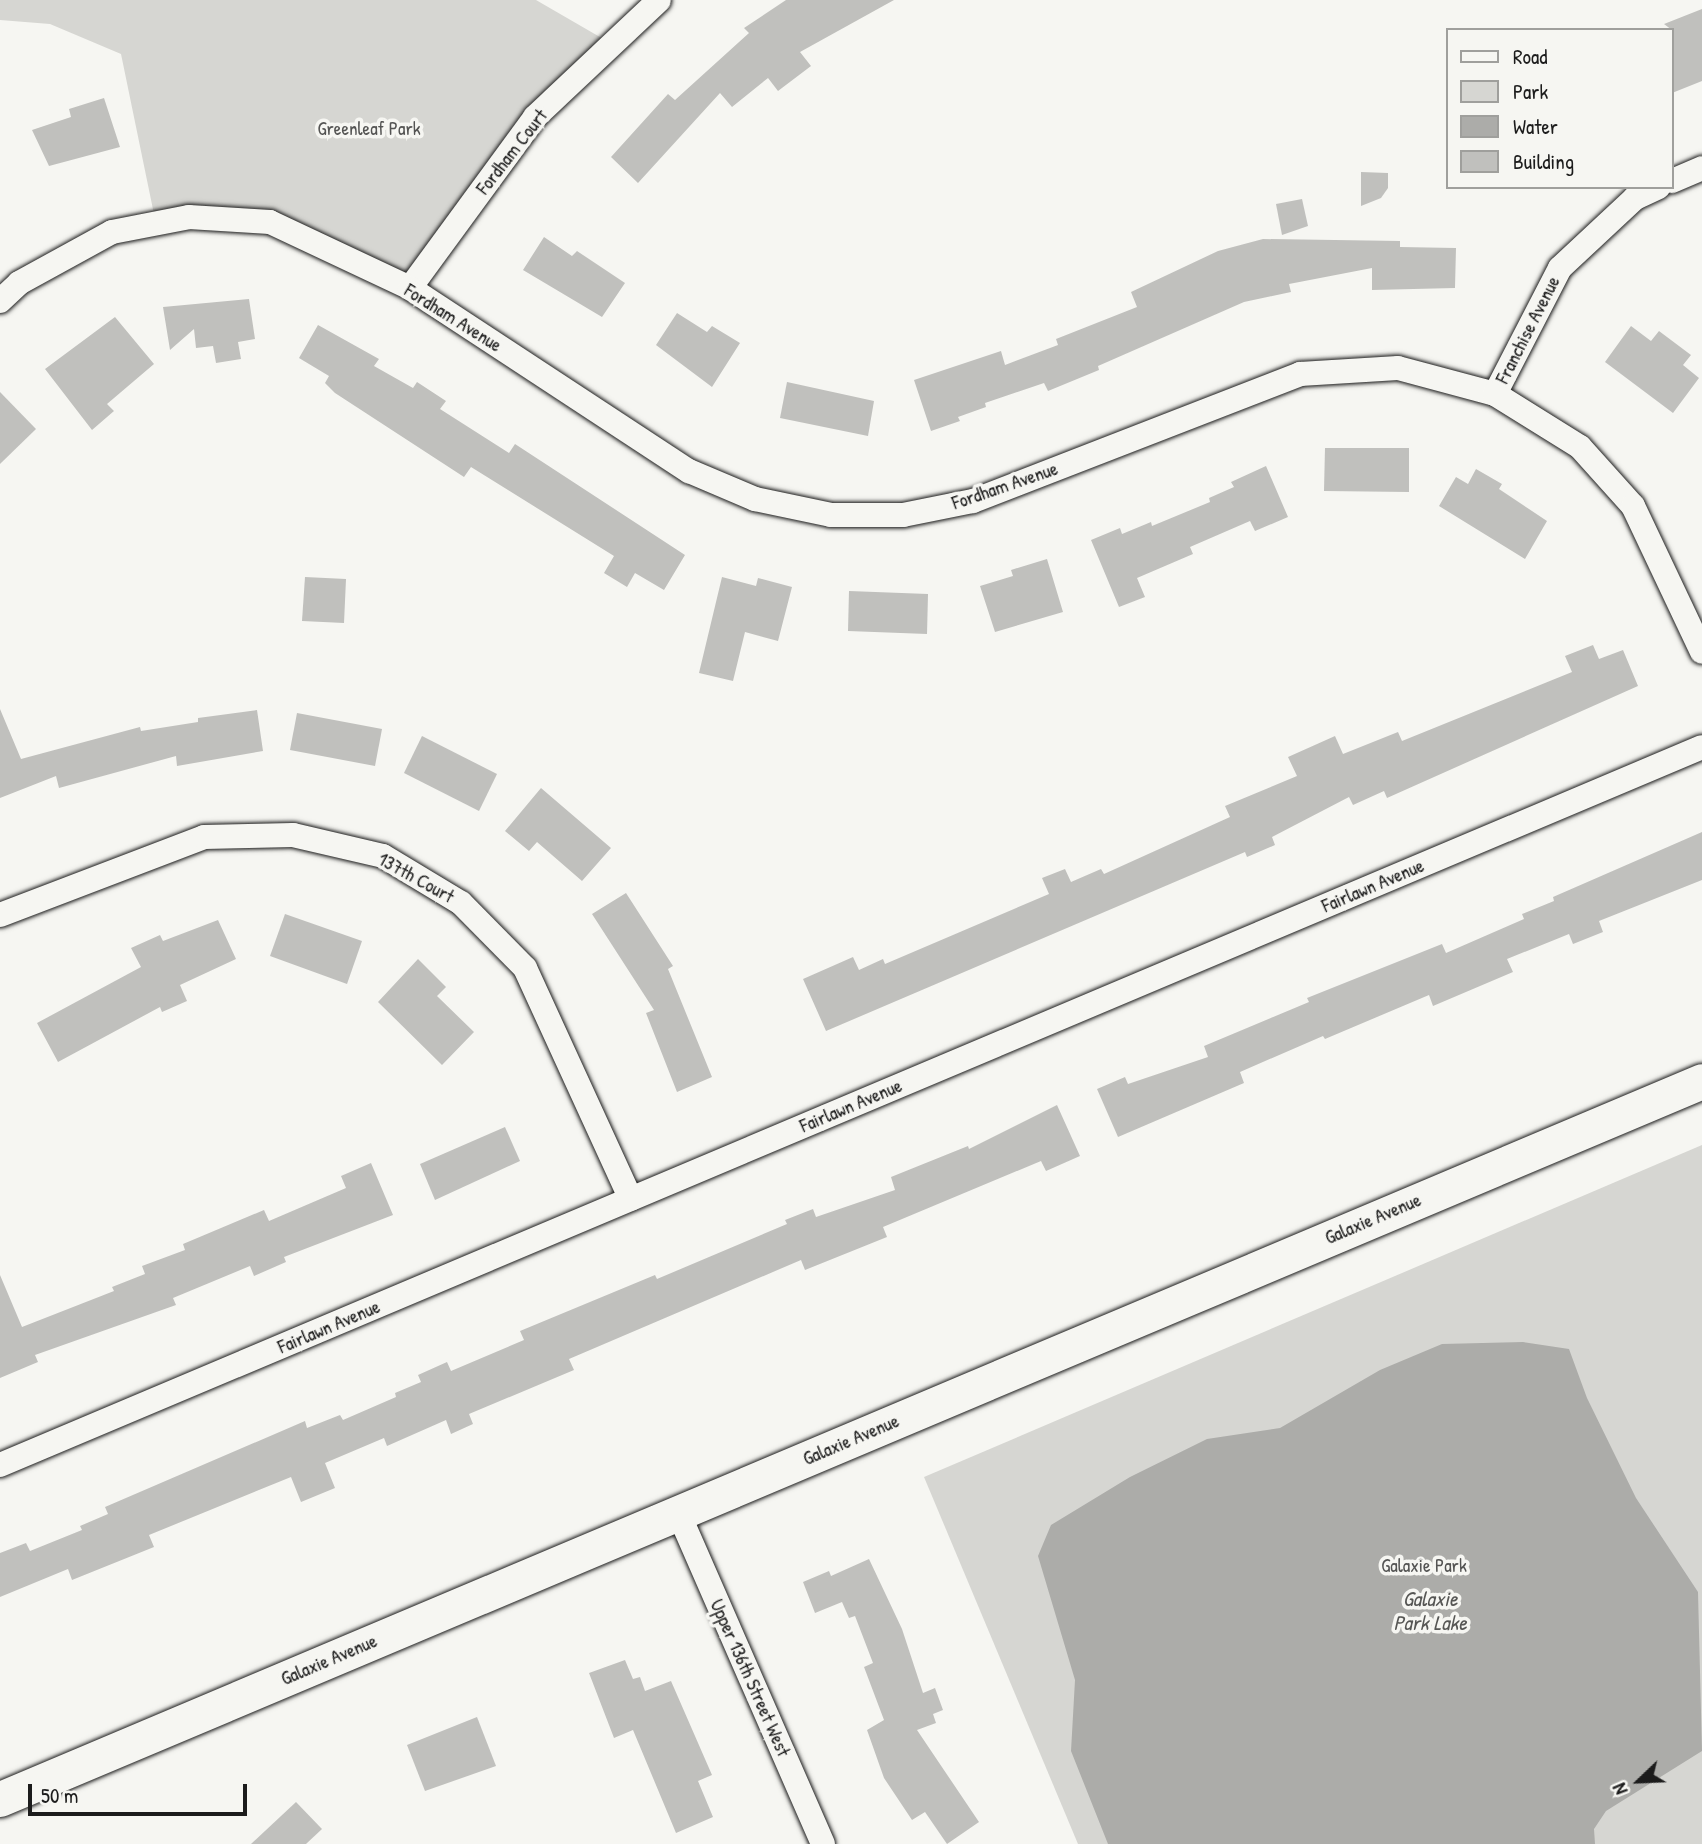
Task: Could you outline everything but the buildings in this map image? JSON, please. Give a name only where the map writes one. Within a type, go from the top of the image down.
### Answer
[{"type":"street","name":"Fordham Court","points":[[410,288],[535,117],[659,0]]},
{"type":"street","points":[[1674,180],[1702,168]]},
{"type":"street","name":"Franchise Avenue","points":[[1495,394],[1560,268],[1635,198],[1654,189]]},
{"type":"street","name":"Fordham Avenue","points":[[0,301],[19,283],[112,232],[189,217],[270,222],[410,288],[689,471],[755,499],[831,515],[903,515],[973,501],[1300,374],[1398,368],[1495,394],[1580,447],[1633,506],[1702,652]]},
{"type":"street","name":"Fairlawn Avenue","points":[[0,1465],[1702,747]]},
{"type":"street","name":"137th Court","points":[[0,915],[204,837],[293,835],[383,856],[461,903],[524,968],[631,1199]]},
{"type":"street","name":"Galaxie Avenue","points":[[0,1799],[1702,1080]]},
{"type":"street","name":"Upper 136th Street West","points":[[678,1512],[823,1844]]},
{"type":"green space","name":"Greenleaf Park","points":[[0,0],[536,0],[612,44],[535,117],[410,288],[270,222],[156,224],[121,54],[50,24],[0,20]]},
{"type":"green space","name":"Galaxie Park Lake","points":[[1702,1145],[1702,1844],[1078,1844],[924,1477]]},
{"type":"water","name":"Galaxie Park Lake","points":[[1523,1342],[1569,1349],[1587,1398],[1636,1498],[1698,1592],[1702,1751],[1606,1811],[1594,1829],[1595,1844],[1108,1844],[1071,1751],[1075,1680],[1038,1556],[1051,1525],[1130,1477],[1207,1439],[1280,1428],[1380,1370],[1442,1344]]},
{"type":"park label","name":"Galaxie Park","points":[[1424,1566]]}]
